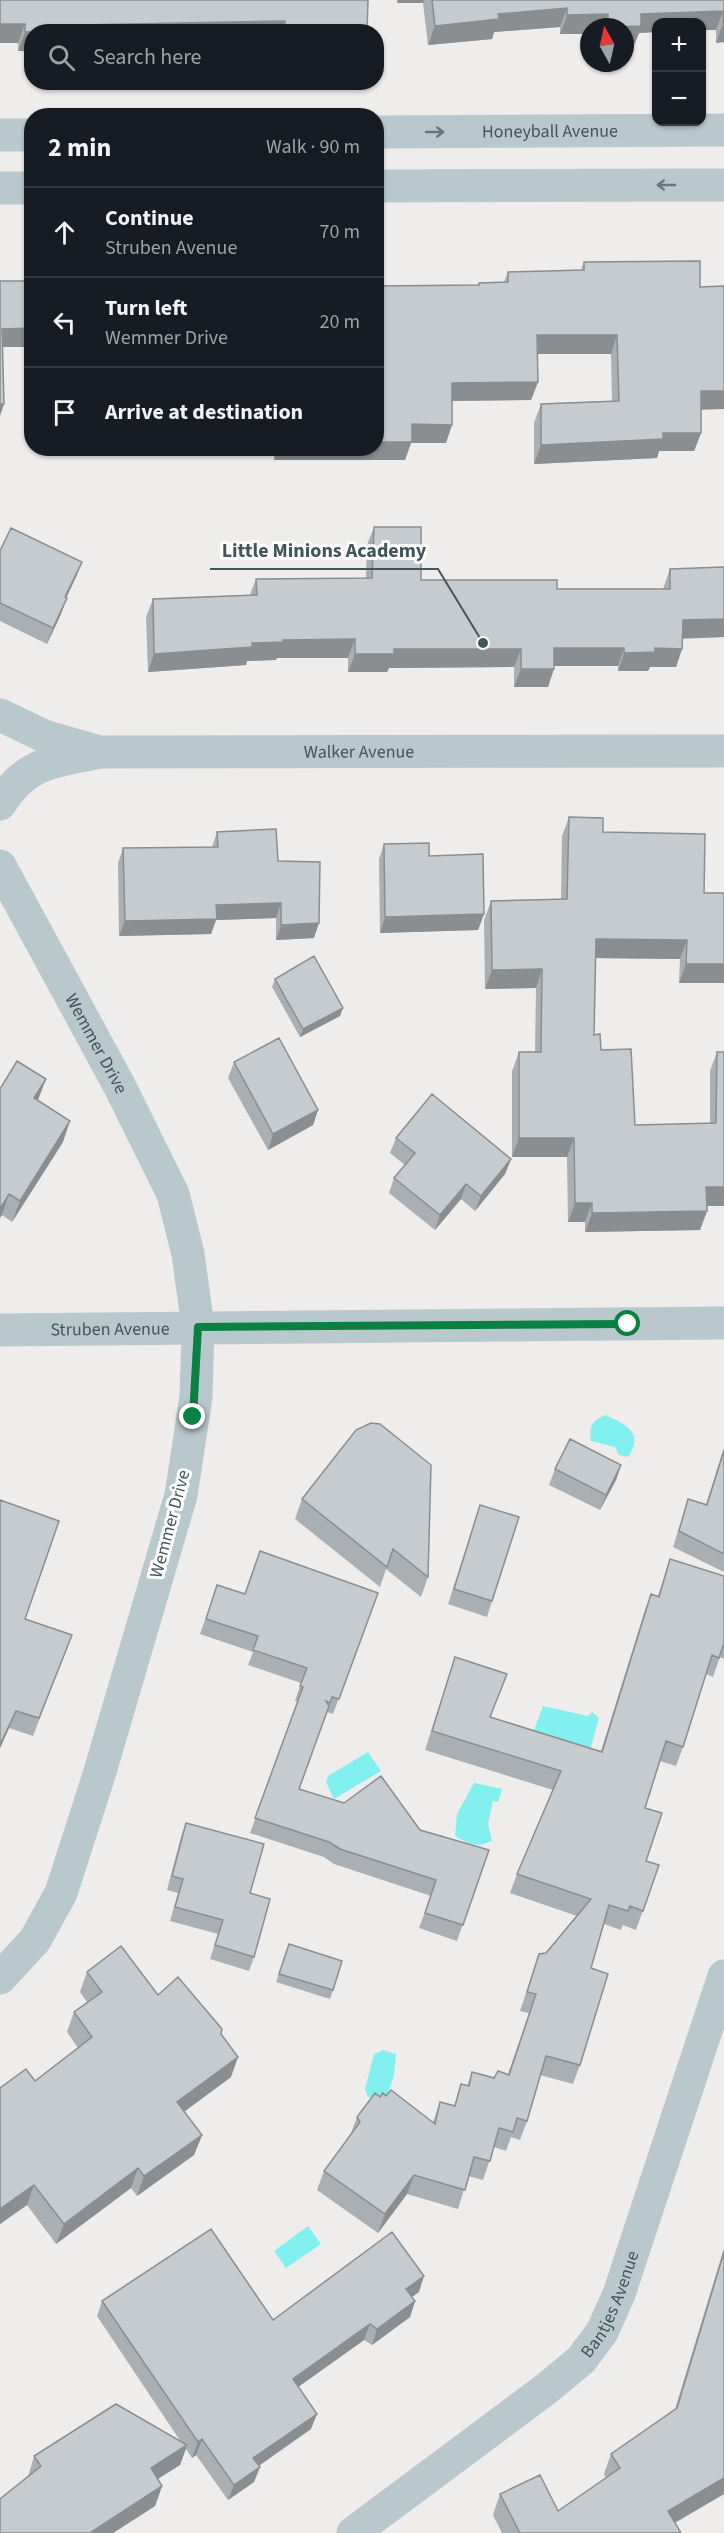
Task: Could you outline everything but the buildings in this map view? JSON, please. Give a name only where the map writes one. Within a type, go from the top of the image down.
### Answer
[{"type":"street","name":"Honeyball Avenue","points":[[384,132],[724,130]]},
{"type":"street","points":[[0,135],[24,135]]},
{"type":"street","points":[[384,186],[724,185]]},
{"type":"street","points":[[0,188],[24,188]]},
{"type":"street","name":"Walker Avenue","points":[[0,715],[44,736],[100,752],[724,751]]},
{"type":"street","points":[[0,804],[24,774],[48,763],[100,752]]},
{"type":"street","name":"Wemmer Drive","points":[[0,866],[119,1085],[173,1194],[188,1254],[198,1327],[196,1397],[181,1495],[99,1775],[61,1893],[35,1940],[0,1978]]},
{"type":"street","name":"Struben Avenue","points":[[0,1330],[724,1323]]},
{"type":"street","name":"Bantjes Avenue","points":[[353,2533],[546,2389],[581,2360],[602,2332],[619,2294],[724,1976]]},
{"type":"water","points":[[605,1415],[626,1426],[633,1435],[633,1448],[628,1457],[619,1455],[615,1447],[591,1441],[592,1425]]},
{"type":"water","points":[[543,1706],[588,1716],[592,1712],[599,1718],[590,1751],[533,1733]]},
{"type":"water","points":[[368,1752],[381,1771],[334,1799],[326,1782],[328,1776]]},
{"type":"water","points":[[474,1783],[502,1789],[498,1802],[493,1801],[488,1824],[492,1841],[477,1845],[455,1836],[457,1814]]},
{"type":"water","points":[[383,2050],[396,2054],[394,2075],[386,2100],[368,2097],[365,2089],[374,2054]]},
{"type":"water","points":[[308,2226],[321,2244],[286,2268],[274,2251]]},
{"type":"place","name":"Little Minions Academy","points":[[483,643]]},
{"type":"route","points":[[193,1417],[196,1397],[198,1327],[628,1324]]}]
